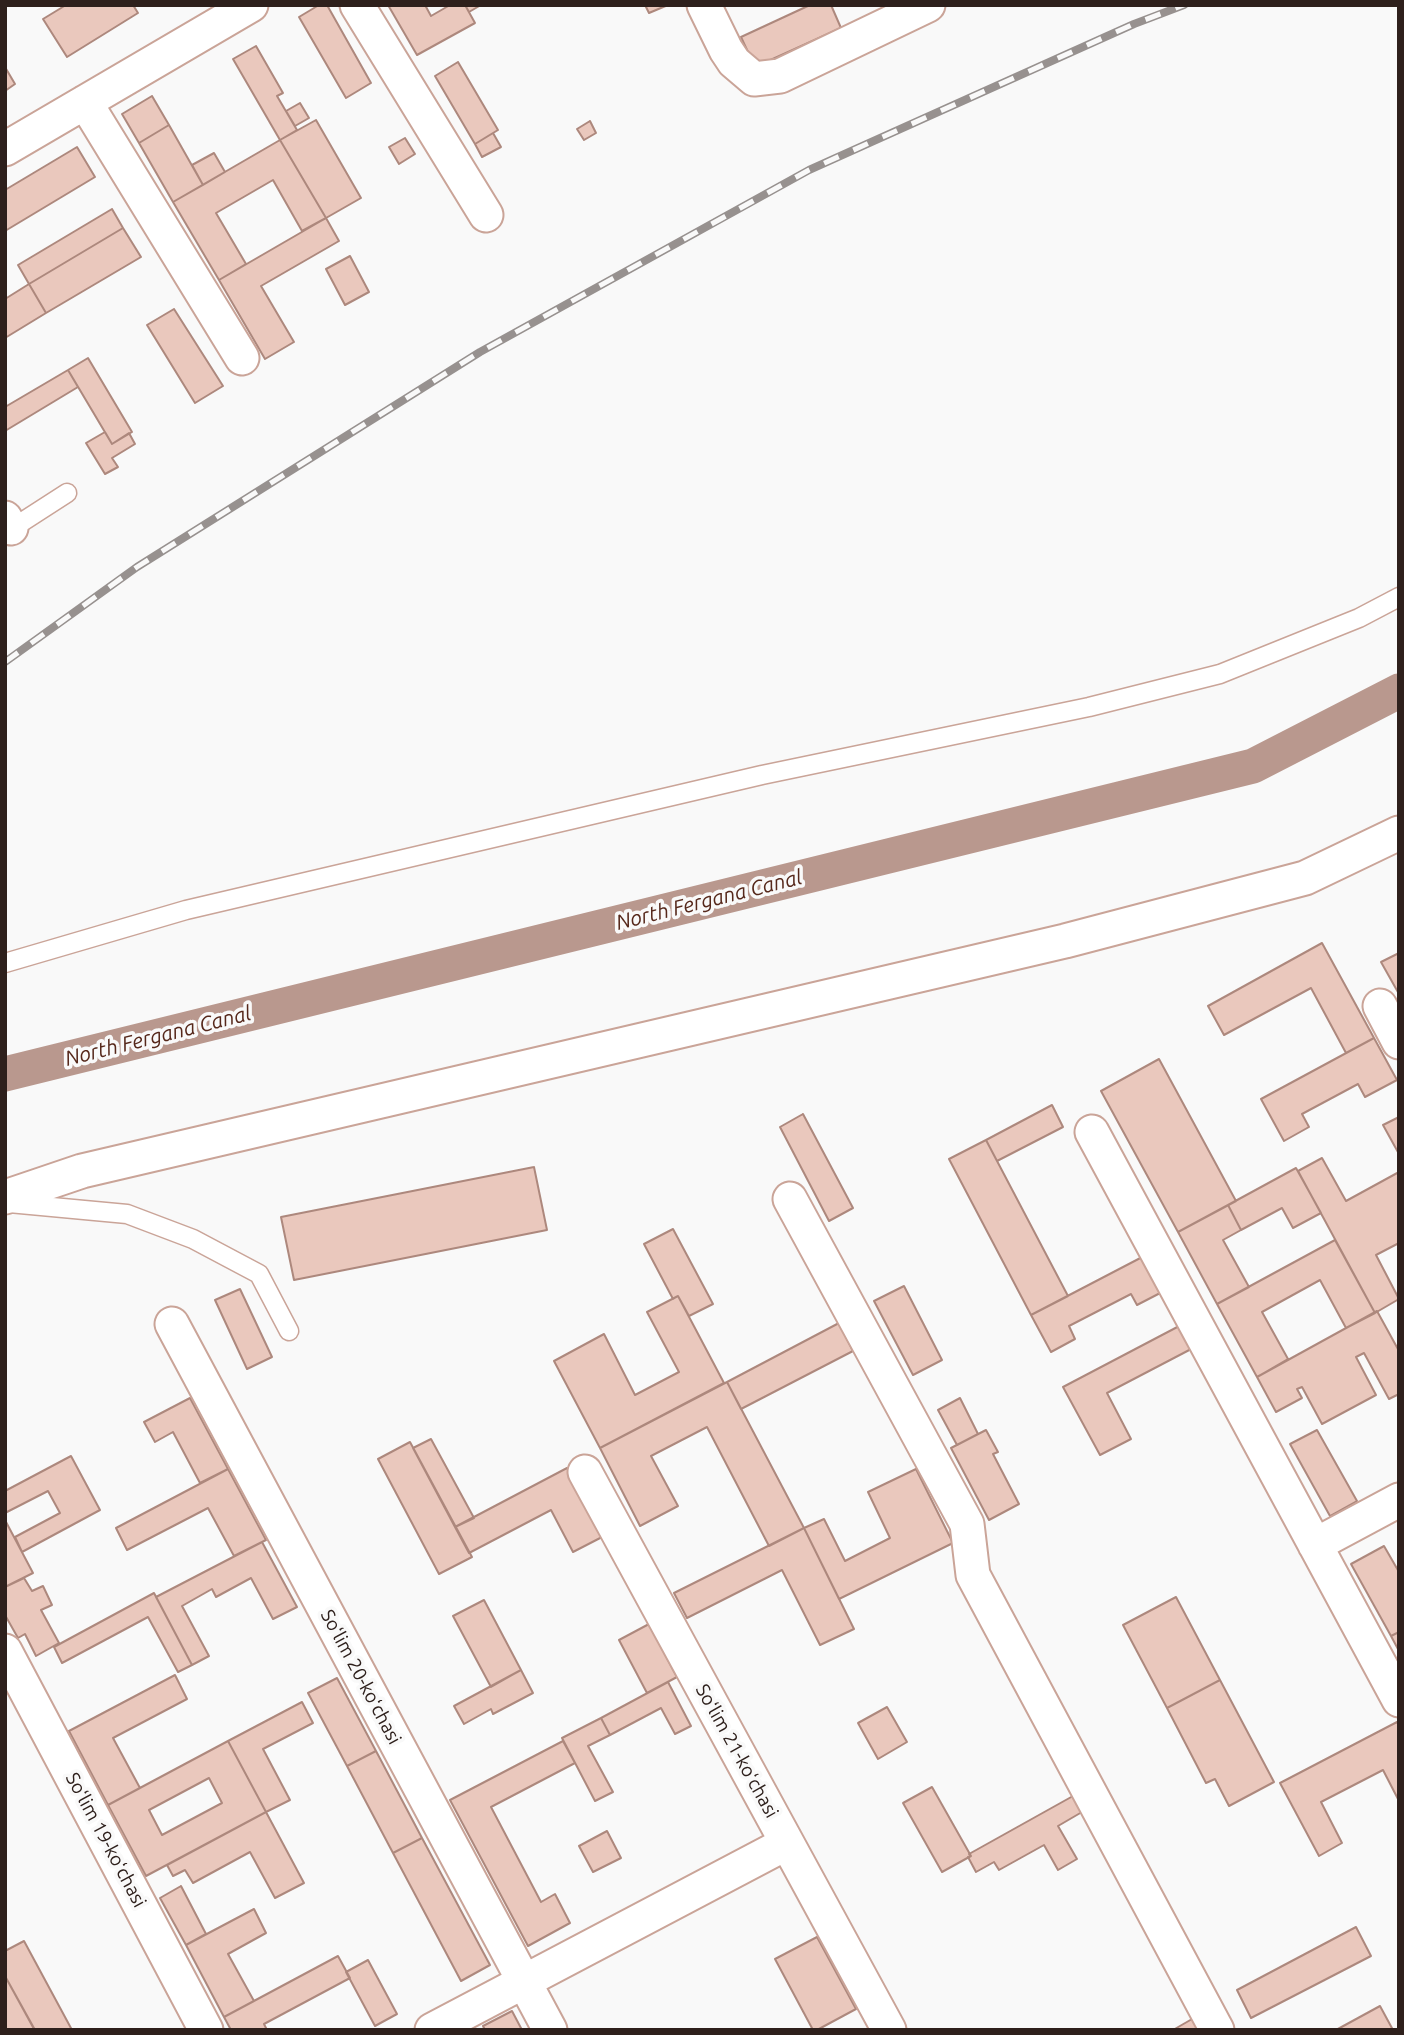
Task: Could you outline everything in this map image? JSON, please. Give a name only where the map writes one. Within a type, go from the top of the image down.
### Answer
[{"type":"street","points":[[5,149],[251,5]]},
{"type":"street","points":[[357,5],[486,215]]},
{"type":"street","points":[[705,5],[726,50],[734,62],[754,79],[780,76],[928,5]]},
{"type":"street","points":[[85,102],[242,358]]},
{"type":"street","points":[[5,1200],[82,1171],[1065,941],[1305,878],[1399,833]]},
{"type":"street","points":[[1380,1006],[1399,1042]]},
{"type":"street","points":[[1092,1132],[1399,1700]]},
{"type":"street","points":[[790,1199],[967,1524],[973,1575],[1217,2030]]},
{"type":"street","name":"Soʻlim 20-koʻchasi","points":[[172,1324],[550,2030]]},
{"type":"street","name":"Soʻlim 21-koʻchasi","points":[[585,1472],[889,2030]]},
{"type":"street","points":[[1315,1545],[1399,1500]]},
{"type":"street","name":"Soʻlim 19-koʻchasi","points":[[5,1651],[206,2030]]},
{"type":"street","points":[[432,2030],[787,1843]]},
{"type":"lane","points":[[7,526],[67,493]]},
{"type":"lane","points":[[5,963],[187,910],[762,775],[1089,708],[1220,674],[1359,618],[1399,597]]},
{"type":"lane","points":[[5,1200],[127,1214],[193,1239],[259,1274],[289,1331]]},
{"type":"building","points":[[66,5],[133,5],[138,13],[67,57],[43,19]]},
{"type":"building","points":[[319,5],[327,5],[371,83],[346,98],[299,17]]},
{"type":"building","points":[[388,5],[425,5],[431,16],[450,5],[465,5],[475,23],[417,55]]},
{"type":"building","points":[[465,5],[481,5],[469,12]]},
{"type":"building","points":[[645,5],[668,5],[649,13]]},
{"type":"building","points":[[810,5],[831,5],[841,28],[755,67],[741,37]]},
{"type":"building","points":[[256,46],[283,93],[277,96],[297,130],[280,140],[233,59]]},
{"type":"building","points":[[458,62],[498,130],[475,144],[435,76]]},
{"type":"building","points":[[5,67],[15,84],[5,91]]},
{"type":"building","points":[[152,96],[169,125],[139,143],[122,114]]},
{"type":"building","points":[[300,103],[309,118],[295,126],[286,111]]},
{"type":"building","points":[[316,120],[361,198],[326,218],[280,140]]},
{"type":"building","points":[[590,121],[596,133],[584,140],[577,129]]},
{"type":"building","points":[[169,125],[203,185],[173,202],[139,143]]},
{"type":"building","points":[[493,133],[501,147],[482,157],[475,144]]},
{"type":"building","points":[[405,138],[415,154],[399,164],[389,147]]},
{"type":"building","points":[[280,140],[326,218],[302,231],[273,180],[216,213],[246,264],[219,280],[173,202]]},
{"type":"building","points":[[77,147],[95,177],[5,231],[5,190]]},
{"type":"building","points":[[214,153],[225,172],[203,185],[192,165]]},
{"type":"building","points":[[112,209],[123,228],[29,284],[18,265]]},
{"type":"building","points":[[326,218],[339,241],[261,286],[294,342],[265,359],[219,280]]},
{"type":"building","points":[[123,228],[141,257],[46,313],[29,284]]},
{"type":"building","points":[[350,256],[369,292],[345,305],[326,269]]},
{"type":"building","points":[[29,284],[46,313],[5,338],[5,299]]},
{"type":"building","points":[[174,309],[223,386],[195,403],[147,325]]},
{"type":"building","points":[[88,358],[132,432],[112,444],[68,370]]},
{"type":"building","points":[[68,370],[78,387],[5,431],[5,407]]},
{"type":"building","points":[[105,432],[112,444],[129,433],[135,444],[112,458],[118,467],[105,474],[86,443]]},
{"type":"building","points":[[1322,943],[1374,1038],[1346,1053],[1311,988],[1224,1035],[1208,1006]]},
{"type":"building","points":[[1399,953],[1399,994],[1381,962]]},
{"type":"building","points":[[1374,1038],[1397,1080],[1365,1097],[1358,1084],[1302,1114],[1309,1127],[1284,1141],[1261,1099]]},
{"type":"building","points":[[1159,1059],[1236,1201],[1178,1232],[1101,1091]]},
{"type":"building","points":[[1052,1105],[1063,1127],[997,1161],[986,1140]]},
{"type":"building","points":[[803,1114],[853,1208],[829,1221],[780,1127]]},
{"type":"building","points":[[1399,1117],[1399,1154],[1383,1125]]},
{"type":"building","points":[[986,1140],[1068,1296],[1031,1315],[949,1159]]},
{"type":"building","points":[[1322,1158],[1346,1201],[1399,1172],[1399,1243],[1376,1255],[1399,1299],[1375,1313],[1298,1171]]},
{"type":"building","points":[[534,1167],[547,1230],[294,1280],[281,1217]]},
{"type":"building","points":[[1296,1168],[1321,1213],[1293,1228],[1282,1208],[1241,1230],[1228,1205]]},
{"type":"building","points":[[1228,1205],[1241,1230],[1223,1240],[1249,1287],[1217,1304],[1178,1232]]},
{"type":"building","points":[[673,1229],[713,1304],[689,1316],[678,1296],[673,1299],[644,1244]]},
{"type":"building","points":[[1335,1240],[1375,1313],[1346,1328],[1320,1280],[1262,1312],[1288,1359],[1257,1377],[1217,1304]]},
{"type":"building","points":[[1148,1254],[1166,1290],[1137,1305],[1131,1294],[1069,1326],[1075,1339],[1051,1352],[1031,1315]]},
{"type":"building","points":[[904,1286],[942,1360],[913,1375],[874,1301]]},
{"type":"building","points":[[240,1289],[272,1357],[247,1369],[215,1300]]},
{"type":"building","points":[[678,1296],[724,1383],[600,1448],[554,1361],[604,1334],[635,1395],[679,1372],[647,1312]]},
{"type":"building","points":[[1377,1311],[1399,1351],[1399,1394],[1389,1399],[1364,1353],[1356,1357],[1376,1395],[1322,1424],[1302,1387],[1297,1389],[1302,1398],[1276,1412],[1257,1377]]},
{"type":"building","points":[[839,1323],[853,1351],[741,1409],[727,1382]]},
{"type":"building","points":[[1183,1324],[1195,1347],[1107,1393],[1131,1439],[1100,1455],[1063,1387]]},
{"type":"building","points":[[727,1382],[804,1528],[769,1546],[707,1427],[651,1456],[678,1506],[640,1526],[600,1448]]},
{"type":"building","points":[[190,1398],[228,1469],[200,1483],[173,1432],[155,1442],[144,1422]]},
{"type":"building","points":[[960,1398],[978,1434],[957,1445],[938,1410]]},
{"type":"building","points":[[986,1430],[998,1452],[993,1454],[1019,1504],[989,1520],[951,1448]]},
{"type":"building","points":[[1317,1430],[1357,1501],[1330,1516],[1290,1444]]},
{"type":"building","points":[[431,1439],[474,1518],[455,1527],[413,1448]]},
{"type":"building","points":[[410,1442],[472,1557],[439,1574],[378,1459]]},
{"type":"building","points":[[71,1456],[100,1510],[22,1552],[15,1537],[60,1513],[48,1491],[5,1513],[5,1491]]},
{"type":"building","points":[[567,1468],[604,1536],[573,1552],[551,1510],[469,1553],[455,1527]]},
{"type":"building","points":[[228,1469],[266,1540],[234,1556],[208,1508],[127,1550],[116,1528]]},
{"type":"building","points":[[916,1469],[953,1543],[839,1599],[804,1528],[824,1519],[845,1561],[890,1538],[868,1492]]},
{"type":"building","points":[[5,1520],[33,1573],[5,1587]]},
{"type":"building","points":[[804,1528],[854,1629],[820,1645],[782,1570],[687,1618],[674,1593]]},
{"type":"building","points":[[262,1542],[297,1607],[273,1619],[251,1578],[216,1597],[212,1589],[182,1606],[209,1656],[192,1665],[156,1597]]},
{"type":"building","points":[[1384,1546],[1399,1572],[1399,1632],[1391,1636],[1351,1564]]},
{"type":"building","points":[[24,1578],[32,1591],[43,1586],[52,1605],[41,1610],[59,1643],[36,1656],[25,1634],[18,1638],[5,1615],[5,1587]]},
{"type":"building","points":[[154,1593],[192,1665],[178,1672],[148,1617],[62,1663],[54,1647]]},
{"type":"building","points":[[1176,1597],[1220,1680],[1167,1708],[1123,1625]]},
{"type":"building","points":[[484,1600],[521,1670],[491,1687],[453,1616]]},
{"type":"building","points":[[649,1624],[677,1677],[647,1693],[619,1640]]},
{"type":"building","points":[[1399,1632],[1399,1651],[1391,1636]]},
{"type":"building","points":[[521,1670],[533,1693],[493,1714],[491,1709],[464,1724],[454,1706]]},
{"type":"building","points":[[175,1675],[187,1699],[113,1738],[140,1788],[108,1805],[69,1731]]},
{"type":"building","points":[[337,1678],[376,1751],[347,1766],[308,1693]]},
{"type":"building","points":[[1220,1680],[1274,1782],[1229,1806],[1215,1779],[1206,1783],[1167,1708]]},
{"type":"building","points":[[668,1682],[691,1726],[675,1734],[661,1708],[610,1735],[601,1718]]},
{"type":"building","points":[[302,1702],[313,1723],[263,1749],[290,1800],[266,1812],[228,1741]]},
{"type":"building","points":[[887,1707],[907,1742],[878,1759],[858,1723]]},
{"type":"building","points":[[601,1718],[610,1735],[588,1746],[613,1792],[595,1801],[562,1738]]},
{"type":"building","points":[[1397,1722],[1399,1801],[1383,1770],[1321,1802],[1342,1843],[1319,1856],[1280,1783]]},
{"type":"building","points":[[228,1741],[266,1812],[146,1876],[108,1805]],"holes":[[[209,1778],[222,1803],[162,1835],[149,1810]]]},
{"type":"building","points":[[563,1741],[575,1763],[491,1807],[541,1902],[555,1894],[570,1923],[528,1946],[450,1800]]},
{"type":"building","points":[[376,1751],[422,1838],[393,1853],[347,1766]]},
{"type":"building","points":[[932,1787],[971,1856],[942,1872],[903,1803]]},
{"type":"building","points":[[1073,1796],[1082,1812],[1058,1826],[1077,1859],[1058,1870],[1044,1845],[999,1870],[994,1862],[976,1872],[969,1854]]},
{"type":"building","points":[[266,1812],[304,1883],[275,1898],[250,1852],[193,1883],[185,1870],[173,1876],[167,1865]]},
{"type":"building","points":[[607,1831],[621,1858],[593,1872],[579,1846]]},
{"type":"building","points":[[422,1838],[490,1965],[461,1981],[393,1853]]},
{"type":"building","points":[[181,1886],[206,1934],[186,1945],[160,1898]]},
{"type":"building","points":[[254,1909],[266,1933],[228,1954],[254,2001],[224,2017],[186,1945]]},
{"type":"building","points":[[1356,1927],[1371,1956],[1251,2018],[1237,1990]]},
{"type":"building","points":[[817,1937],[856,2009],[813,2030],[775,1959]]},
{"type":"building","points":[[24,1941],[72,2030],[35,2030],[5,1976],[5,1951]]},
{"type":"building","points":[[338,1956],[350,1978],[264,2024],[267,2030],[231,2030],[224,2017]]},
{"type":"building","points":[[368,1960],[397,2014],[375,2026],[346,1972]]},
{"type":"building","points":[[5,1976],[34,2029],[5,2030]]},
{"type":"building","points":[[1380,2006],[1393,2030],[1336,2030]]},
{"type":"building","points":[[512,2011],[522,2030],[485,2030],[483,2026]]},
{"type":"building","points":[[1199,2015],[1207,2030],[1173,2030]]},
{"type":"waterway","name":"North Fergana Canal","points":[[5,1074],[1253,766],[1399,691]]},
{"type":"railway","points":[[5,662],[137,567],[480,352],[809,170],[1134,24],[1184,5]]}]
